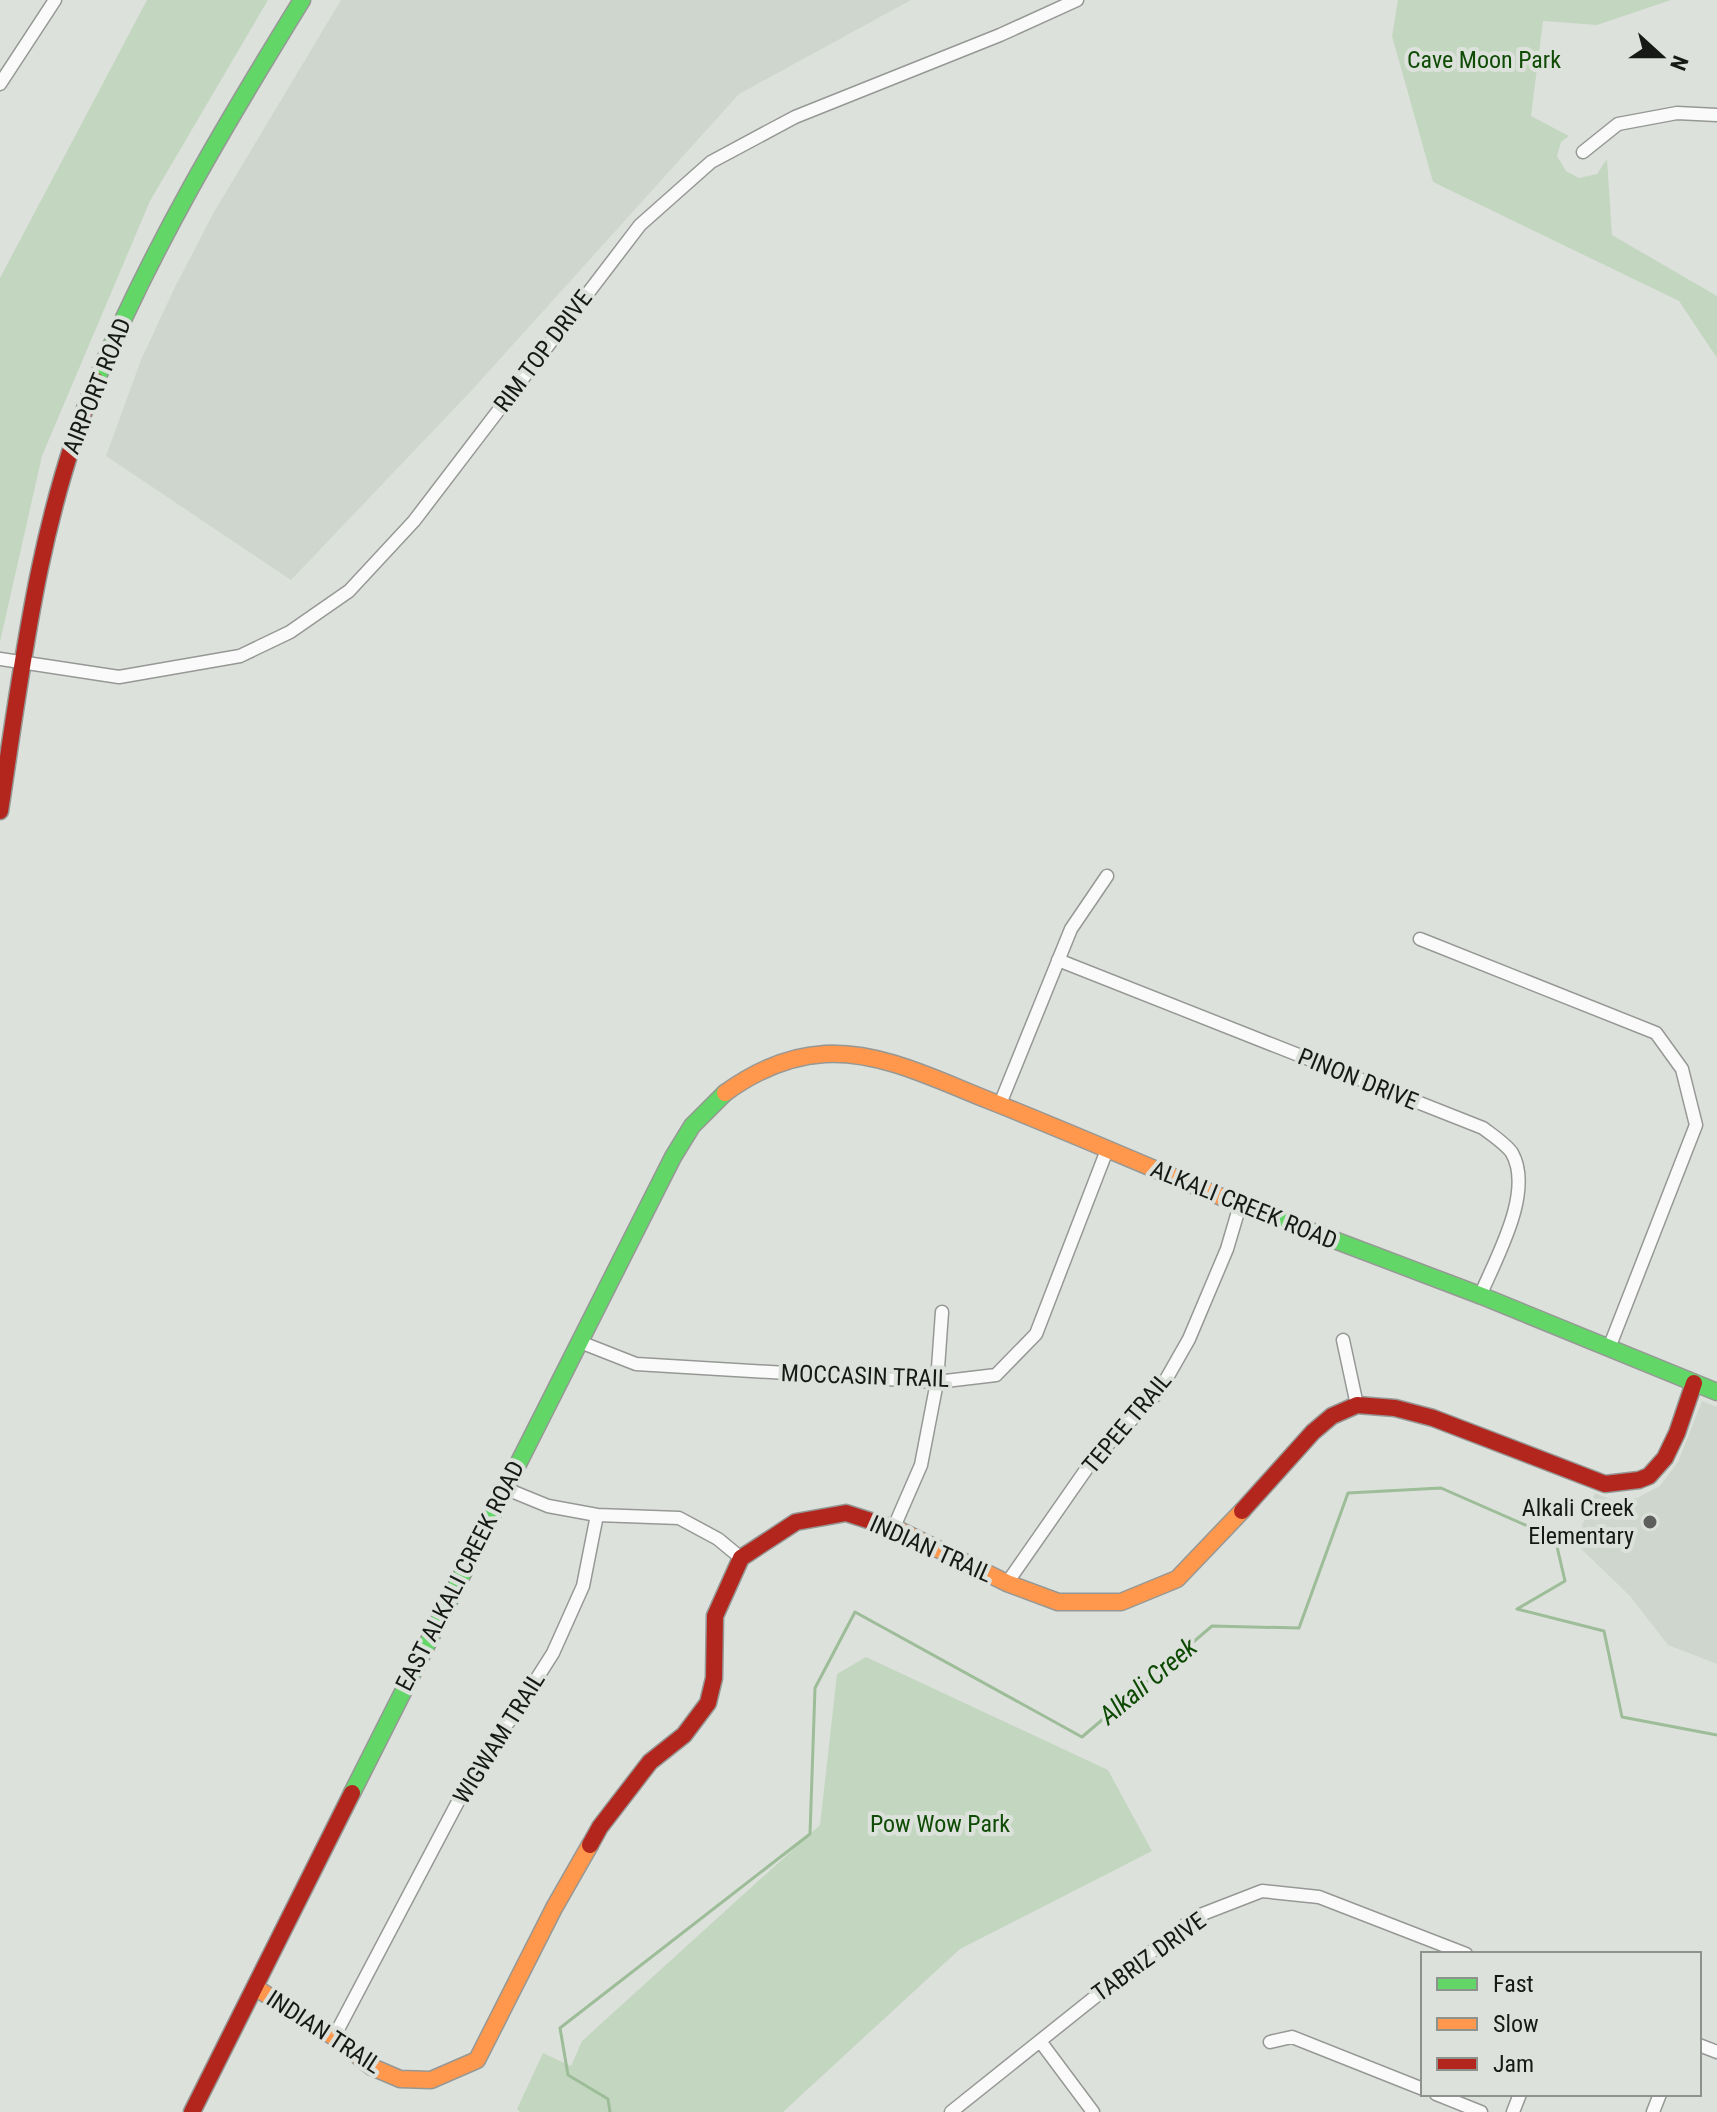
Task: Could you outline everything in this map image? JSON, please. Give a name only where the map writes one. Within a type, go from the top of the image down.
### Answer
[{"type":"main road","name":"AIRPORT ROAD","points":[[0,811],[35,592],[64,469],[90,394],[155,250],[201,165],[302,0]]},
{"type":"main road","name":"ALKALI CREEK ROAD","points":[[765,1070],[826,1054],[861,1056],[897,1065],[1000,1104],[1240,1205],[1480,1296],[1717,1392]]},
{"type":"main road","name":"EAST ALKALI CREEK ROAD","points":[[192,2112],[673,1157],[693,1125],[730,1090],[765,1070]]},
{"type":"main road","points":[[1357,1405],[1395,1408],[1433,1418],[1605,1484],[1625,1483],[1649,1476],[1667,1455],[1694,1383]]},
{"type":"main road","name":"INDIAN TRAIL","points":[[256,1988],[334,2037],[372,2067],[400,2079],[431,2080],[477,2060],[554,1908],[600,1827],[650,1762],[684,1735],[708,1703],[714,1678],[715,1616],[741,1558],[796,1522],[846,1513],[894,1527],[1007,1583],[1058,1602],[1121,1602],[1177,1579],[1313,1432],[1332,1416],[1357,1405]]},
{"type":"street","points":[[0,84],[55,0]]},
{"type":"street","name":"RIM TOP DRIVE","points":[[0,659],[119,677],[240,656],[290,632],[349,591],[414,521],[640,225],[711,162],[795,117],[1000,35],[1077,0]]},
{"type":"street","points":[[1583,152],[1618,124],[1677,113],[1717,115]]},
{"type":"street","points":[[1000,1104],[1071,929],[1107,876]]},
{"type":"street","points":[[1420,939],[1656,1033],[1682,1069],[1696,1125],[1609,1348]]},
{"type":"street","name":"PINON DRIVE","points":[[1058,960],[1483,1128],[1511,1151],[1518,1175],[1515,1209],[1480,1296]]},
{"type":"street","name":"MOCCASIN TRAIL","points":[[580,1342],[636,1364],[937,1382],[996,1375],[1036,1334],[1107,1150]]},
{"type":"street","name":"TEPEE TRAIL","points":[[1007,1583],[1092,1461],[1160,1390],[1189,1339],[1227,1249],[1240,1205]]},
{"type":"street","points":[[894,1527],[921,1465],[937,1382],[942,1312]]},
{"type":"street","points":[[1343,1340],[1357,1405]]},
{"type":"street","points":[[504,1488],[548,1506],[597,1515],[679,1518],[718,1539],[741,1558]]},
{"type":"street","name":"WIGWAM TRAIL","points":[[334,2037],[481,1758],[513,1716],[553,1653],[583,1586],[597,1515]]},
{"type":"street","name":"TABRIZ DRIVE","points":[[951,2112],[1195,1917],[1262,1891],[1319,1897],[1461,1952]]},
{"type":"street","points":[[1270,2042],[1292,2037],[1421,2088]]},
{"type":"street","points":[[1040,2041],[1093,2112]]},
{"type":"street","points":[[1441,2096],[1481,2112]]},
{"type":"shaded area","points":[[341,0],[911,0],[739,94],[472,390],[291,580],[106,456],[141,360],[174,289],[214,212]]},
{"type":"shaded area","name":"Alkali Creek Elementary","points":[[1702,1401],[1717,1407],[1717,1664],[1668,1645],[1630,1596],[1575,1543],[1595,1493],[1617,1502],[1637,1498],[1660,1486],[1678,1462]]},
{"type":"green space","points":[[147,0],[268,0],[150,201],[42,456],[0,642],[0,278]]},
{"type":"green space","name":"Cave Moon Park","points":[[1398,0],[1671,0],[1597,25],[1543,21],[1531,116],[1569,136],[1561,142],[1557,156],[1566,171],[1579,178],[1597,174],[1607,159],[1612,235],[1717,296],[1717,358],[1679,301],[1433,182],[1392,36]]},
{"type":"green space","name":"Pow Wow Park","points":[[866,1657],[1108,1770],[1152,1851],[960,1949],[783,2112],[520,2112],[517,2109],[543,2053],[571,2066],[582,2041],[820,1825],[837,1674]]},
{"type":"waterway","name":"Alkali Creek","points":[[610,2112],[608,2099],[568,2075],[560,2028],[810,1834],[815,1688],[855,1612],[1082,1737],[1212,1626],[1299,1628],[1348,1493],[1441,1488],[1555,1538],[1565,1581],[1517,1609],[1604,1631],[1622,1717],[1717,1735]]},
{"type":"traffic: fast","points":[[96,381],[166,234],[218,139],[302,0]]},
{"type":"traffic: fast","points":[[352,1793],[673,1157],[692,1126],[725,1093]]},
{"type":"traffic: fast","points":[[1229,1200],[1482,1296],[1717,1392]]},
{"type":"traffic: slow","points":[[725,1093],[760,1072],[798,1058],[825,1054],[867,1057],[929,1076],[1229,1200]]},
{"type":"traffic: slow","points":[[899,1530],[1007,1583],[1058,1602],[1121,1602],[1177,1579],[1242,1511]]},
{"type":"traffic: slow","points":[[256,1988],[334,2037],[372,2067],[400,2079],[431,2080],[477,2060],[554,1908],[590,1845]]},
{"type":"traffic: jam","points":[[0,811],[25,648],[46,539],[76,433],[96,381]]},
{"type":"traffic: jam","points":[[1242,1511],[1313,1432],[1332,1416],[1357,1405],[1395,1408],[1433,1418],[1605,1484],[1639,1480],[1649,1476],[1665,1458],[1694,1383]]},
{"type":"traffic: jam","points":[[590,1845],[600,1827],[650,1762],[684,1735],[708,1703],[714,1678],[715,1616],[741,1558],[796,1522],[846,1513],[899,1530]]},
{"type":"traffic: jam","points":[[192,2112],[352,1793]]},
{"type":"place","name":"Alkali Creek Elementary","points":[[1650,1522]]}]
